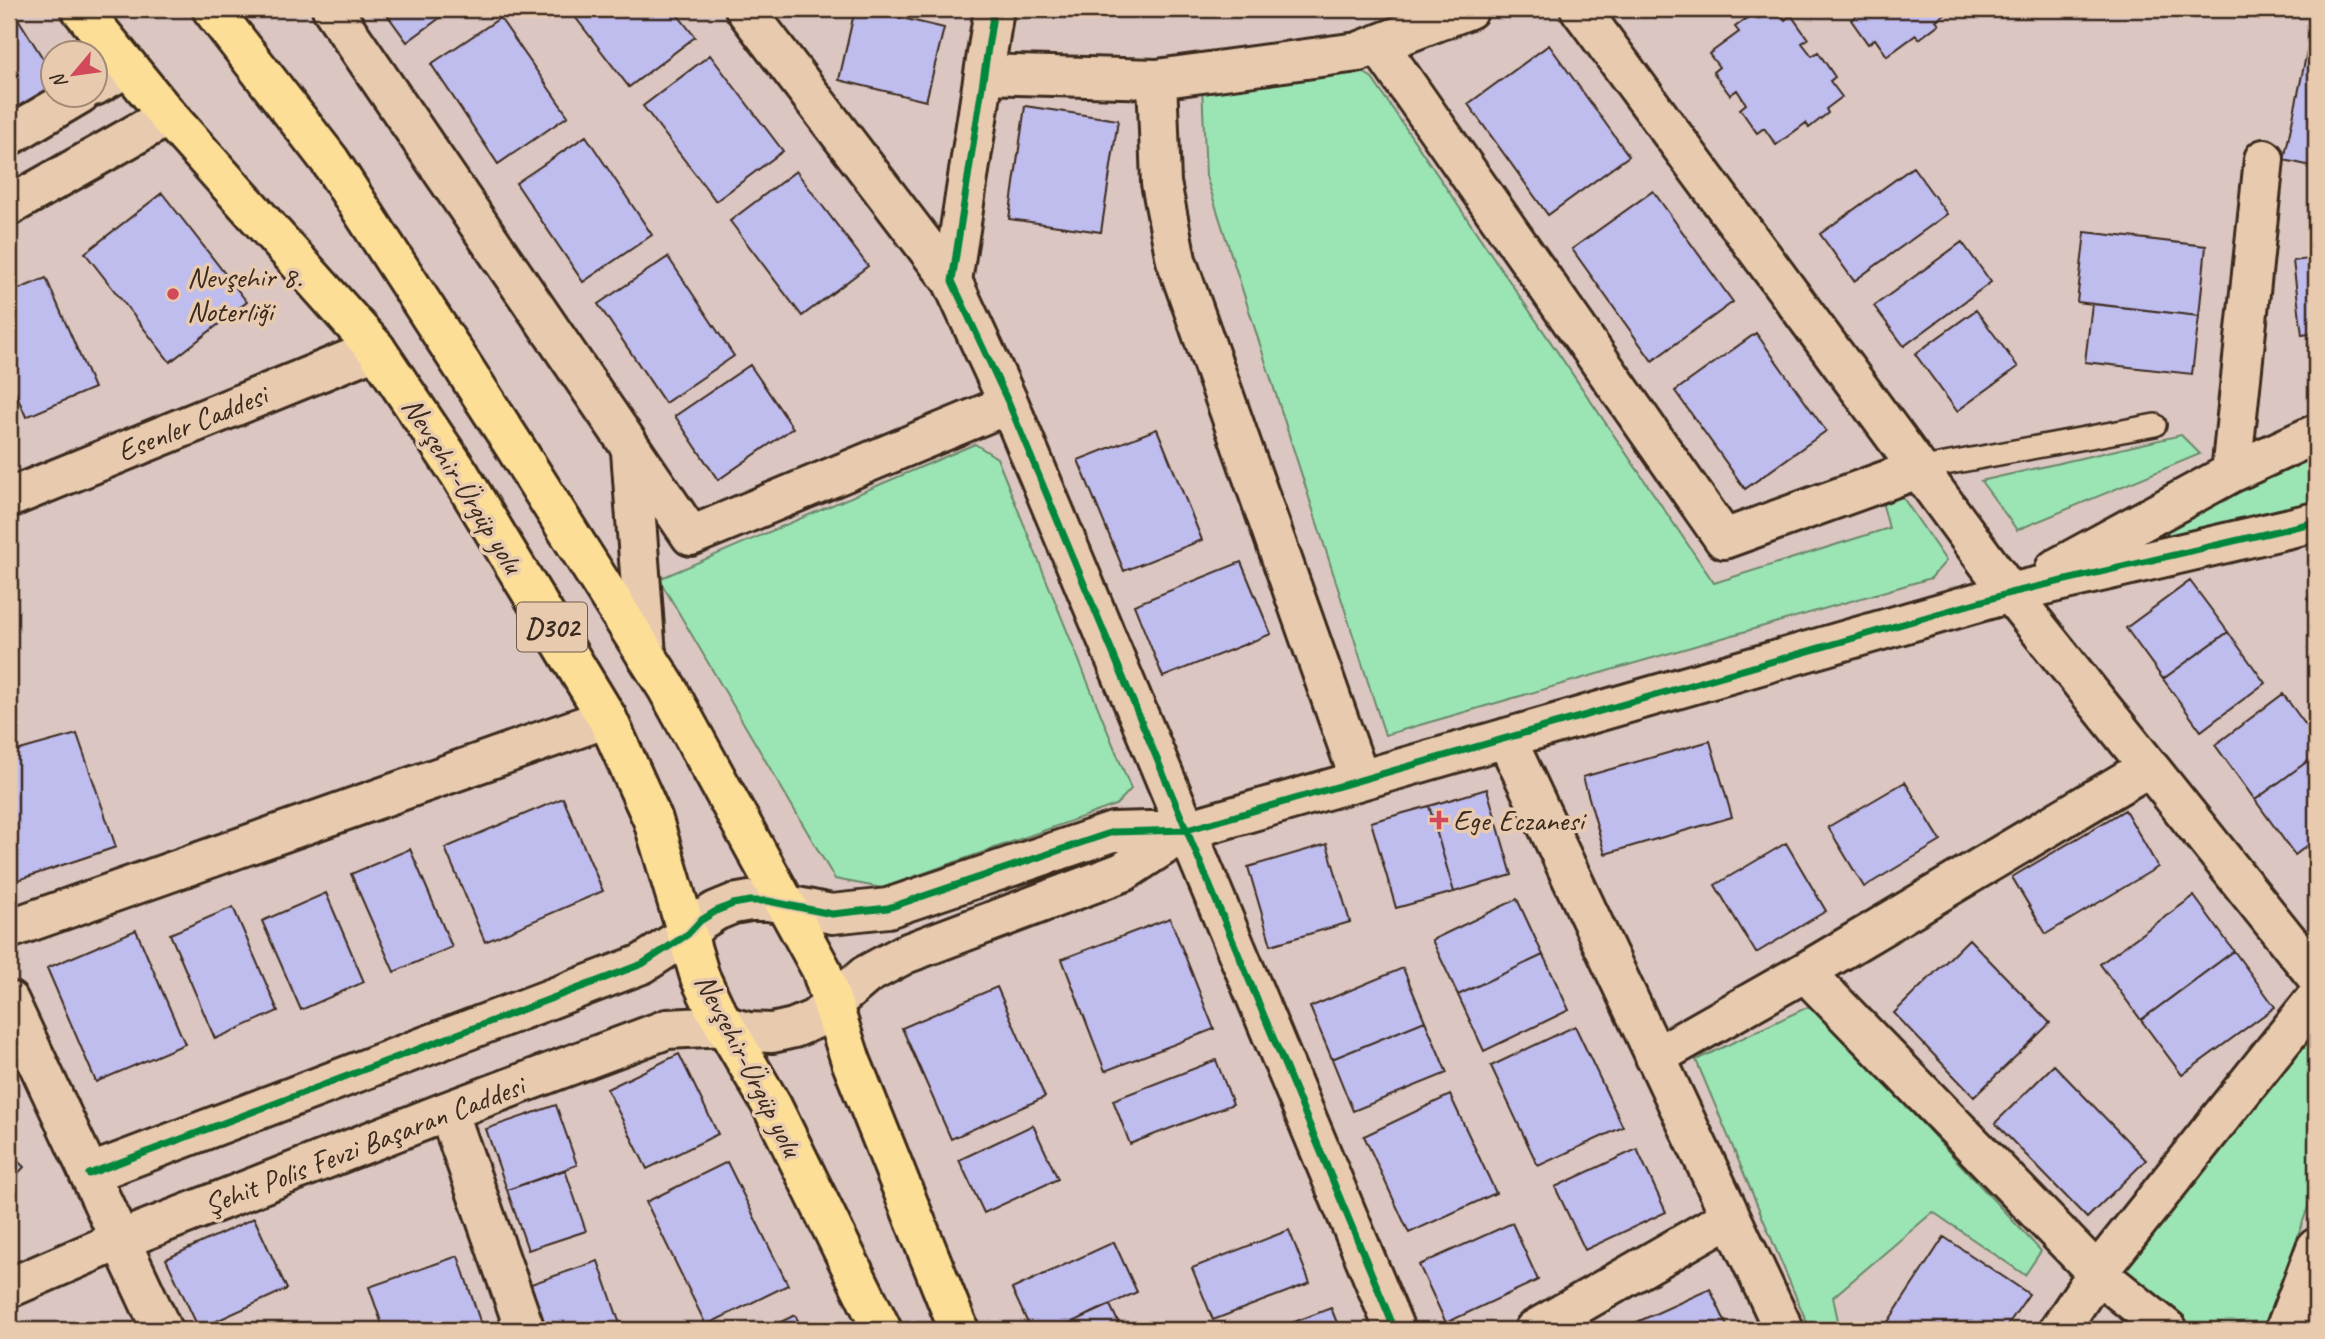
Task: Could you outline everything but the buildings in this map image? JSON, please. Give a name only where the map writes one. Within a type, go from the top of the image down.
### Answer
[{"type":"highway","name":"Nevşehir-Ürgüp yolu","points":[[81,9],[168,116],[376,349],[459,473],[607,718],[653,820],[700,976],[772,1106],[883,1330]]},
{"type":"highway","name":"D302","points":[[212,9],[330,161],[667,688],[821,969],[850,1061],[959,1330]]},
{"type":"highway","points":[[860,1284],[870,1330]]},
{"type":"street","points":[[332,9],[691,536],[1009,404]]},
{"type":"street","points":[[745,9],[952,281],[1009,404],[1395,1330]]},
{"type":"street","points":[[952,281],[994,9]]},
{"type":"street","points":[[984,74],[1157,79],[1358,52],[1469,9]]},
{"type":"street","points":[[1580,9],[2010,593],[2316,976]]},
{"type":"street","points":[[1378,44],[1724,539],[1918,469]]},
{"type":"street","points":[[108,78],[128,67]]},
{"type":"street","points":[[1157,79],[1161,183],[1176,260],[1360,780]]},
{"type":"street","points":[[9,136],[56,108]]},
{"type":"street","points":[[9,206],[168,116]]},
{"type":"street","points":[[2231,473],[2264,159]]},
{"type":"street","name":"Esenler Caddesi","points":[[9,498],[376,349]]},
{"type":"street","points":[[2010,593],[2231,473],[2316,434]]},
{"type":"street","points":[[631,448],[646,655]]},
{"type":"street","points":[[89,1174],[642,964],[688,934],[716,911],[733,904],[759,901],[832,914],[888,908],[1113,832],[1187,830],[2010,593],[2316,522]]},
{"type":"street","points":[[9,929],[607,718]]},
{"type":"street","points":[[1506,738],[1784,1330]]},
{"type":"street","points":[[1655,1057],[1805,972],[2149,767]]},
{"type":"street","points":[[726,1026],[748,1032],[772,1033],[794,1028],[815,1019],[866,975],[905,954],[1123,872],[1187,830]]},
{"type":"street","points":[[1805,972],[2097,1273],[2168,1330]]},
{"type":"street","points":[[2059,1330],[2097,1273],[2316,998]]},
{"type":"street","points":[[9,1001],[162,1330]]},
{"type":"street","name":"Şehit Polis Fevzi Başaran Caddesi","points":[[9,1288],[120,1240],[448,1111],[667,1029],[726,1026]]},
{"type":"street","points":[[448,1111],[525,1330]]},
{"type":"street","points":[[1534,1330],[1730,1217]]},
{"type":"street","points":[[2285,1330],[2316,1248]]},
{"type":"lane","points":[[1918,469],[2155,425]]},
{"type":"green space","points":[[1350,65],[1371,77],[1714,583],[1889,528],[1880,494],[1897,489],[1946,561],[1931,578],[1385,735],[1206,176],[1202,85]]},
{"type":"green space","points":[[2181,435],[2200,454],[2017,530],[1981,481]]},
{"type":"green space","points":[[975,444],[997,458],[1131,789],[1116,805],[882,888],[835,879],[659,579]]},
{"type":"green space","points":[[2316,456],[2316,506],[2143,544],[2153,532]]},
{"type":"green space","points":[[1812,1005],[2041,1251],[2025,1275],[1933,1212],[1833,1297],[1840,1330],[1810,1330],[1696,1060]]},
{"type":"green space","points":[[2316,1032],[2316,1184],[2265,1330],[2183,1330],[2111,1271],[2302,1039]]},
{"type":"cycle path","points":[[994,9],[952,281],[1009,404],[1395,1330]]},
{"type":"cycle path","points":[[89,1174],[642,964],[688,934],[700,921],[733,904],[768,901],[832,914],[888,908],[1113,832],[1187,830],[2010,593],[2316,522]]},
{"type":"place","name":"Nevşehir 8. Noterliği","points":[[173,294]]},
{"type":"place","name":"Ege Eczanesi","points":[[1439,820]]}]
